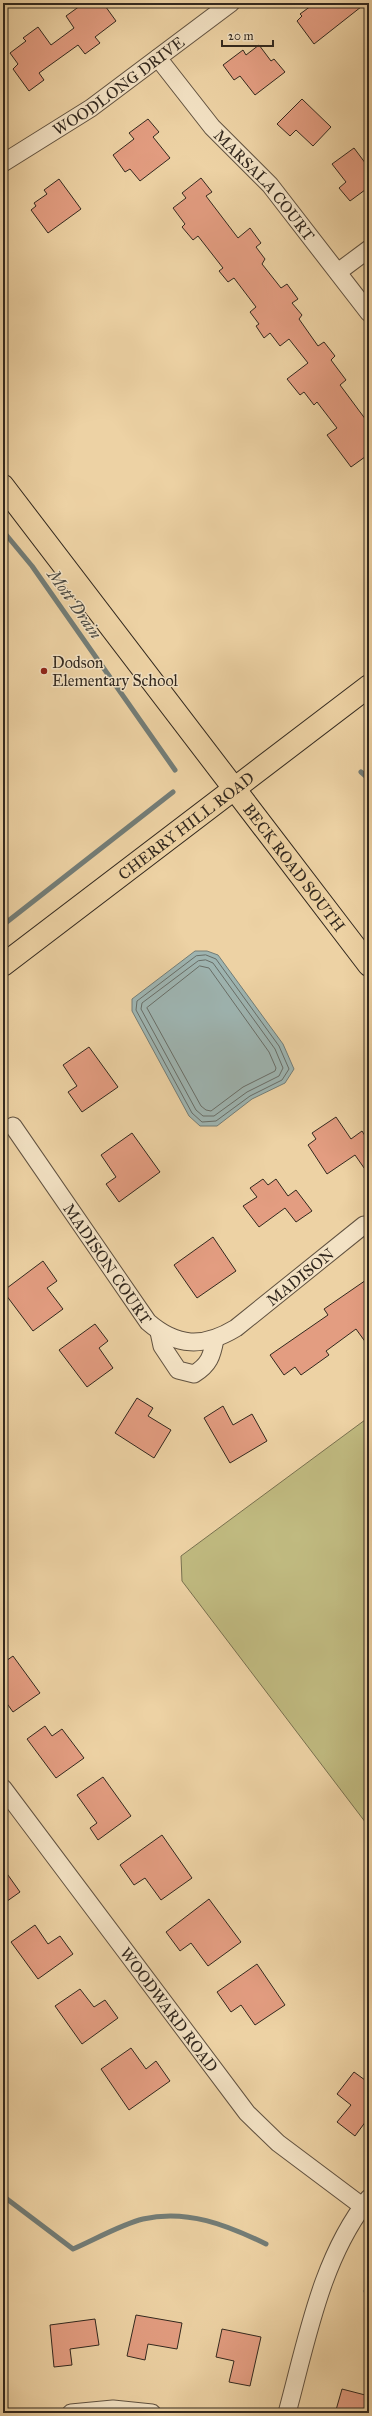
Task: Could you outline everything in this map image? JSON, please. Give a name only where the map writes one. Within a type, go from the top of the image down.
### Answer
[{"type":"main road","name":"BECK ROAD SOUTH","points":[[3,486],[369,965]]},
{"type":"main road","name":"CHERRY HILL ROAD","points":[[3,965],[369,686]]},
{"type":"street","name":"WOODLONG DRIVE","points":[[3,163],[91,108],[231,3]]},
{"type":"street","name":"MARSALA COURT","points":[[158,58],[212,128],[270,185],[369,313]]},
{"type":"street","points":[[338,272],[369,249]]},
{"type":"street","name":"MADISON COURT","points":[[13,1126],[148,1322],[159,1332],[171,1338],[189,1343],[215,1339],[236,1328]]},
{"type":"street","name":"MADISON","points":[[236,1328],[367,1223]]},
{"type":"street","points":[[159,1332],[162,1346],[178,1370],[194,1374],[203,1368],[212,1357],[215,1339]]},
{"type":"street","name":"WOODWARD ROAD","points":[[3,1788],[248,2113],[278,2142],[366,2202]]},
{"type":"street","points":[[287,2413],[313,2316],[328,2272],[348,2228],[366,2202]]},
{"type":"street","points":[[71,2413],[113,2409],[152,2413]]},
{"type":"shaded area","points":[[369,1417],[369,1827],[182,1581],[181,1556]]},
{"type":"water","points":[[195,951],[207,951],[218,955],[283,1044],[294,1069],[285,1083],[252,1099],[217,1126],[200,1126],[189,1116],[132,1011],[132,999]]},
{"type":"building","points":[[84,3],[103,3],[116,21],[95,37],[100,43],[85,54],[78,45],[39,73],[44,80],[29,91],[13,69],[18,64],[10,53],[26,41],[23,38],[38,27],[51,45],[74,28],[66,16]]},
{"type":"building","points":[[315,3],[366,3],[314,44],[297,21],[302,16],[300,14]]},
{"type":"building","points":[[259,45],[271,61],[274,59],[285,72],[255,95],[240,76],[234,80],[223,65],[243,50],[246,55]]},
{"type":"building","points":[[302,99],[331,127],[313,146],[296,130],[290,136],[277,124]]},
{"type":"building","points":[[148,119],[159,132],[153,137],[170,158],[140,181],[130,169],[125,172],[113,155],[134,139],[129,133]]},
{"type":"building","points":[[354,148],[369,168],[369,187],[350,201],[339,188],[346,182],[332,164]]},
{"type":"building","points":[[201,178],[212,192],[206,196],[238,238],[250,228],[261,243],[256,247],[265,259],[262,264],[281,288],[287,284],[298,299],[292,303],[302,315],[299,319],[318,346],[324,342],[335,356],[331,360],[346,380],[340,385],[369,424],[369,454],[351,467],[327,435],[337,428],[317,402],[314,405],[304,392],[300,395],[287,379],[308,363],[289,339],[280,346],[270,333],[264,338],[256,326],[259,324],[250,312],[256,307],[234,278],[228,282],[219,271],[223,268],[198,236],[193,240],[182,227],[185,224],[173,208],[186,198],[182,193]]},
{"type":"building","points":[[59,179],[81,209],[48,233],[31,210],[36,206],[34,203],[47,194],[44,190]]},
{"type":"building","points":[[89,1047],[118,1087],[82,1112],[68,1092],[77,1086],[63,1065]]},
{"type":"building","points":[[336,1117],[351,1139],[362,1131],[369,1142],[369,1175],[355,1155],[327,1174],[308,1145],[316,1139],[312,1133]]},
{"type":"building","points":[[132,1133],[160,1172],[119,1202],[106,1184],[116,1177],[101,1155]]},
{"type":"building","points":[[263,1179],[268,1185],[276,1179],[288,1196],[296,1190],[312,1211],[296,1222],[285,1208],[259,1227],[243,1206],[257,1197],[250,1188]]},
{"type":"building","points":[[213,1237],[236,1271],[197,1298],[174,1265]]},
{"type":"building","points":[[43,1261],[57,1281],[47,1288],[63,1309],[33,1331],[3,1291]]},
{"type":"building","points":[[369,1278],[369,1347],[356,1329],[326,1351],[329,1355],[301,1375],[295,1367],[284,1375],[270,1355],[328,1315],[324,1309]]},
{"type":"building","points":[[95,1324],[108,1341],[99,1348],[113,1368],[87,1387],[59,1350]]},
{"type":"building","points":[[137,1398],[153,1408],[148,1416],[171,1430],[154,1458],[115,1433]]},
{"type":"building","points":[[223,1406],[233,1425],[252,1414],[267,1441],[230,1463],[204,1418]]},
{"type":"building","points":[[13,1656],[40,1693],[13,1712],[3,1698],[3,1663]]},
{"type":"building","points":[[45,1726],[52,1736],[62,1729],[84,1758],[56,1778],[27,1739]]},
{"type":"building","points":[[103,1777],[131,1816],[98,1840],[90,1828],[97,1823],[77,1795]]},
{"type":"building","points":[[162,1835],[192,1878],[161,1900],[145,1878],[134,1885],[120,1865]]},
{"type":"building","points":[[3,1868],[20,1892],[3,1904]]},
{"type":"building","points":[[209,1899],[241,1942],[208,1966],[191,1943],[180,1951],[166,1932]]},
{"type":"building","points":[[35,1925],[48,1944],[60,1936],[73,1954],[38,1979],[11,1942]]},
{"type":"building","points":[[257,1964],[285,2005],[255,2025],[241,2005],[231,2012],[217,1992]]},
{"type":"building","points":[[80,1989],[94,2007],[105,2000],[118,2018],[82,2044],[55,2006]]},
{"type":"building","points":[[131,2048],[146,2069],[156,2061],[170,2081],[129,2110],[101,2069]]},
{"type":"building","points":[[354,2072],[369,2083],[369,2117],[355,2136],[337,2122],[351,2105],[337,2094]]},
{"type":"building","points":[[136,2315],[182,2323],[177,2349],[148,2344],[145,2360],[127,2356]]},
{"type":"building","points":[[95,2319],[99,2345],[70,2349],[72,2365],[54,2367],[50,2325]]},
{"type":"building","points":[[222,2329],[261,2337],[250,2386],[229,2382],[234,2361],[216,2357]]},
{"type":"building","points":[[342,2389],[369,2396],[369,2413],[349,2413],[336,2410]]},
{"type":"waterway","name":"Mott Drain","points":[[3,531],[32,566],[175,770]]},
{"type":"waterway","name":"Mott Drain","points":[[361,772],[369,779]]},
{"type":"waterway","points":[[3,925],[173,792]]},
{"type":"waterway","points":[[3,2196],[73,2249],[135,2221],[159,2216],[191,2218],[222,2225],[266,2244]]},
{"type":"place","name":"Dodson Elementary School","points":[[44,671]]}]
